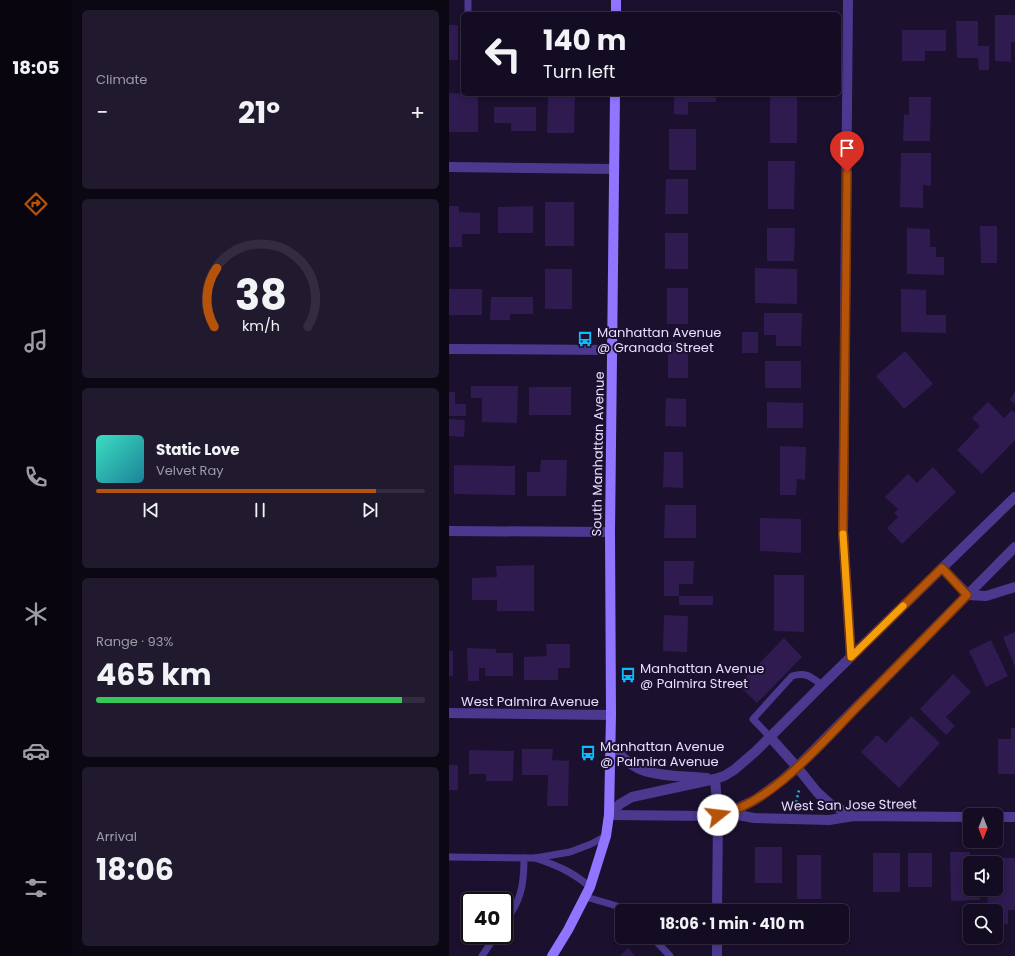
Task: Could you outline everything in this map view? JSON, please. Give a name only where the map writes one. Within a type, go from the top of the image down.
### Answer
[{"type":"main road","points":[[615,12],[616,0]]},
{"type":"main road","name":"South Manhattan Avenue","points":[[552,956],[569,930],[586,897],[606,836],[609,815],[611,745],[610,532],[615,96]]},
{"type":"street","points":[[848,0],[843,532],[851,657]]},
{"type":"street","points":[[449,167],[614,169]]},
{"type":"street","points":[[449,349],[612,350]]},
{"type":"street","points":[[609,815],[620,804],[632,797],[715,779],[734,770],[770,737],[1015,498]]},
{"type":"street","points":[[449,531],[610,532]]},
{"type":"street","points":[[722,814],[755,800],[797,767],[1015,547]]},
{"type":"street","points":[[942,568],[967,595],[986,596],[1015,587]]},
{"type":"street","name":"West Palmira Avenue","points":[[449,713],[611,714]]},
{"type":"street","points":[[770,737],[817,792],[830,804],[854,816]]},
{"type":"street","points":[[611,745],[630,763],[642,770],[661,774],[715,779]]},
{"type":"street","points":[[715,779],[722,814],[717,904]]},
{"type":"street","name":"West San Jose Street","points":[[609,815],[722,814],[754,818],[829,820],[854,816],[963,816]]},
{"type":"street","points":[[1003,817],[1015,817]]},
{"type":"street","points":[[717,944],[717,956]]},
{"type":"lane","points":[[468,0],[468,12]]},
{"type":"lane","points":[[770,737],[753,718],[792,676],[801,674],[811,677],[822,685]]},
{"type":"lane","points":[[449,857],[535,858],[570,852],[591,844],[606,836]]},
{"type":"lane","points":[[513,910],[520,896],[524,879],[524,858]]},
{"type":"lane","points":[[535,858],[564,868],[580,878],[590,887]]},
{"type":"lane","points":[[586,897],[615,905]]},
{"type":"lane","points":[[481,956],[490,944]]},
{"type":"lane","points":[[659,944],[671,956]]},
{"type":"path","points":[[794,813],[800,784]]},
{"type":"building","points":[[995,15],[1015,15],[1015,42],[1011,42],[1011,62],[995,61]]},
{"type":"building","points":[[956,21],[978,21],[978,46],[989,46],[989,70],[979,70],[978,58],[957,58]]},
{"type":"building","points":[[449,25],[458,25],[458,60],[449,60]]},
{"type":"building","points":[[902,30],[946,30],[946,51],[925,51],[925,61],[902,61]]},
{"type":"building","points":[[449,93],[461,93],[461,96],[478,96],[478,132],[449,132]]},
{"type":"building","points":[[548,96],[575,96],[574,133],[547,133]]},
{"type":"building","points":[[674,96],[716,96],[716,102],[688,102],[688,115],[674,114]]},
{"type":"building","points":[[770,96],[797,96],[797,143],[770,143]]},
{"type":"building","points":[[909,97],[931,97],[930,141],[903,141],[904,114],[909,115]]},
{"type":"building","points":[[494,107],[536,107],[536,131],[511,131],[511,123],[494,123]]},
{"type":"building","points":[[669,129],[696,129],[696,170],[669,170]]},
{"type":"building","points":[[901,153],[931,153],[931,186],[923,185],[923,208],[900,207]]},
{"type":"building","points":[[768,161],[795,161],[794,209],[768,209]]},
{"type":"building","points":[[666,179],[688,179],[688,214],[665,214]]},
{"type":"building","points":[[545,202],[574,202],[574,246],[545,246]]},
{"type":"building","points":[[449,206],[459,206],[459,212],[480,213],[480,234],[462,234],[462,247],[449,247]]},
{"type":"building","points":[[533,206],[533,233],[498,233],[498,207]]},
{"type":"building","points":[[980,226],[997,226],[997,263],[981,263]]},
{"type":"building","points":[[767,228],[795,228],[794,261],[767,261]]},
{"type":"building","points":[[907,228],[930,229],[930,247],[936,247],[936,257],[944,257],[944,275],[907,274]]},
{"type":"building","points":[[665,233],[688,233],[688,269],[665,269]]},
{"type":"building","points":[[755,268],[797,269],[797,304],[755,303]]},
{"type":"building","points":[[545,269],[572,269],[572,309],[545,309]]},
{"type":"building","points":[[667,288],[688,288],[688,324],[667,324]]},
{"type":"building","points":[[449,289],[482,289],[482,315],[449,315]]},
{"type":"building","points":[[901,289],[926,290],[926,315],[946,315],[946,333],[901,332]]},
{"type":"building","points":[[491,297],[533,297],[533,314],[510,314],[510,320],[490,320]]},
{"type":"building","points":[[764,313],[802,313],[801,346],[776,346],[776,335],[764,335]]},
{"type":"building","points":[[742,332],[758,332],[758,353],[742,353]]},
{"type":"building","points":[[668,342],[688,342],[688,378],[668,378]]},
{"type":"building","points":[[905,351],[933,384],[904,409],[876,376]]},
{"type":"building","points":[[765,361],[801,361],[801,388],[765,388]]},
{"type":"building","points":[[471,386],[518,386],[517,423],[482,422],[482,398],[471,398]]},
{"type":"building","points":[[529,387],[571,387],[571,415],[529,415]]},
{"type":"building","points":[[1015,391],[1015,404],[1010,400]]},
{"type":"building","points":[[449,392],[455,392],[455,404],[466,404],[466,416],[449,416]]},
{"type":"building","points":[[666,398],[686,399],[686,427],[665,426]]},
{"type":"building","points":[[767,402],[803,403],[803,428],[767,428]]},
{"type":"building","points":[[988,402],[1004,418],[1012,410],[1015,413],[1015,440],[982,474],[957,450],[980,426],[972,418]]},
{"type":"building","points":[[449,419],[465,420],[464,437],[449,436]]},
{"type":"building","points":[[780,446],[806,447],[805,480],[797,479],[796,495],[780,495]]},
{"type":"building","points":[[664,452],[683,452],[683,488],[663,487]]},
{"type":"building","points":[[541,460],[567,460],[566,496],[527,496],[527,472],[540,472]]},
{"type":"building","points":[[454,465],[515,466],[515,495],[454,494]]},
{"type":"building","points":[[933,467],[956,492],[902,544],[887,528],[898,517],[894,513],[898,509],[885,497],[908,474],[917,483]]},
{"type":"building","points":[[665,505],[696,505],[696,538],[664,538]]},
{"type":"building","points":[[760,518],[801,519],[801,553],[760,551]]},
{"type":"building","points":[[664,561],[694,561],[693,584],[679,584],[679,596],[664,596]]},
{"type":"building","points":[[534,565],[534,611],[497,611],[497,600],[472,600],[472,578],[497,577],[496,566]]},
{"type":"building","points":[[774,575],[804,575],[804,632],[774,631]]},
{"type":"building","points":[[679,596],[713,596],[713,605],[679,605]]},
{"type":"building","points":[[664,615],[688,616],[687,652],[663,651]]},
{"type":"building","points":[[1015,632],[1015,667],[1003,637]]},
{"type":"building","points":[[784,638],[802,657],[757,703],[738,685]]},
{"type":"building","points":[[991,640],[1008,676],[986,687],[969,651]]},
{"type":"building","points":[[546,644],[570,644],[570,668],[558,668],[558,680],[524,680],[524,657],[547,656]]},
{"type":"building","points":[[467,648],[496,649],[496,653],[513,653],[513,676],[485,676],[485,668],[479,668],[479,681],[468,681]]},
{"type":"building","points":[[449,651],[453,651],[453,676],[449,676]]},
{"type":"building","points":[[953,674],[971,692],[946,717],[955,726],[946,735],[920,709]]},
{"type":"building","points":[[911,716],[940,743],[899,788],[861,752],[877,735],[886,743]]},
{"type":"building","points":[[1011,728],[1015,728],[1015,774],[998,774],[998,739],[1011,739]]},
{"type":"building","points":[[522,749],[553,749],[552,760],[569,761],[568,806],[547,806],[548,775],[522,775]]},
{"type":"building","points":[[469,750],[514,751],[513,781],[486,781],[486,774],[469,774]]},
{"type":"building","points":[[449,765],[458,765],[458,790],[449,790]]},
{"type":"building","points":[[755,847],[782,847],[782,883],[755,883]]},
{"type":"building","points":[[950,852],[970,852],[970,856],[963,856],[963,896],[980,896],[980,900],[951,901]]},
{"type":"building","points":[[873,853],[900,853],[900,892],[873,892]]},
{"type":"building","points":[[908,853],[932,853],[932,887],[908,887]]},
{"type":"building","points":[[797,855],[821,855],[821,899],[797,899]]},
{"type":"building","points":[[1003,858],[1015,858],[1015,910],[1008,910],[1008,924],[1003,924],[1003,904],[988,904],[987,896],[1003,896]]},
{"type":"building","points":[[628,948],[635,956],[620,956]]},
{"type":"slow traffic","points":[[843,534],[847,618],[851,657],[903,606]]},
{"type":"place","name":"Manhattan Avenue @ Granada Street","points":[[585,339]]},
{"type":"place","name":"Manhattan Avenue @ Palmira Street","points":[[628,675]]},
{"type":"place","name":"Manhattan Avenue @ Palmira Avenue","points":[[588,753]]},
{"type":"route","points":[[718,815],[740,808],[755,800],[797,767],[967,595],[942,568],[851,657],[847,618],[843,532],[847,172]]}]
